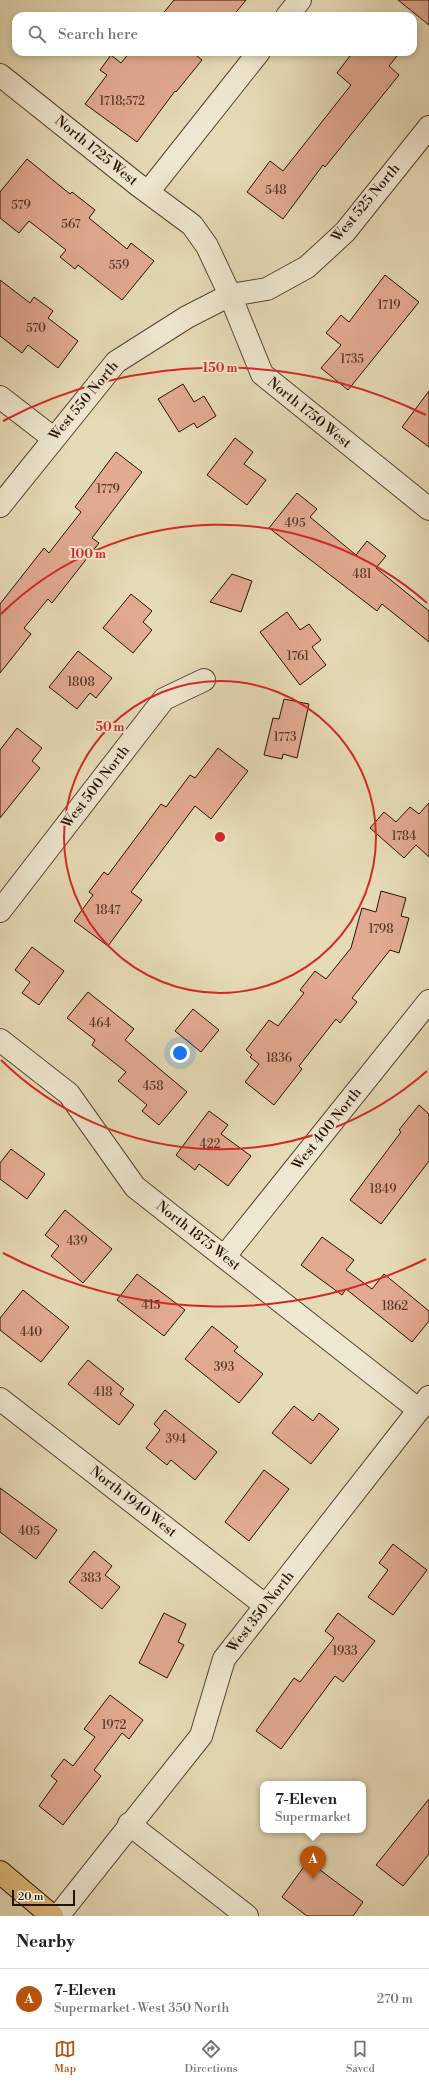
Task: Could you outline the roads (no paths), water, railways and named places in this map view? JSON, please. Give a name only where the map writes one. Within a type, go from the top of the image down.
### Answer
[{"type":"main road","points":[[0,1872],[52,1916]]},
{"type":"street","points":[[290,12],[300,0]]},
{"type":"street","points":[[148,192],[256,56]]},
{"type":"street","name":"North 1725 West","points":[[0,75],[192,225]]},
{"type":"street","name":"West 525 North","points":[[230,295],[267,289],[307,267],[345,232],[429,127]]},
{"type":"street","name":"North 1750 West","points":[[192,225],[206,246],[230,295],[262,374],[429,509]]},
{"type":"street","name":"West 550 North","points":[[0,506],[53,438],[116,362],[187,316],[230,295]]},
{"type":"street","points":[[0,397],[53,438]]},
{"type":"street","name":"West 500 North","points":[[0,911],[164,699],[204,680]]},
{"type":"street","name":"West 400 North","points":[[224,1257],[429,1001]]},
{"type":"street","name":"North 1875 West","points":[[0,1040],[69,1094],[135,1187],[224,1257],[424,1404]]},
{"type":"street","name":"North 1940 West","points":[[0,1399],[266,1606]]},
{"type":"street","name":"West 350 North","points":[[58,1916],[201,1736],[224,1659],[424,1404]]},
{"type":"street","points":[[130,1824],[241,1914]]},
{"type":"place","name":"7-Eleven","points":[[313,1879]]}]
